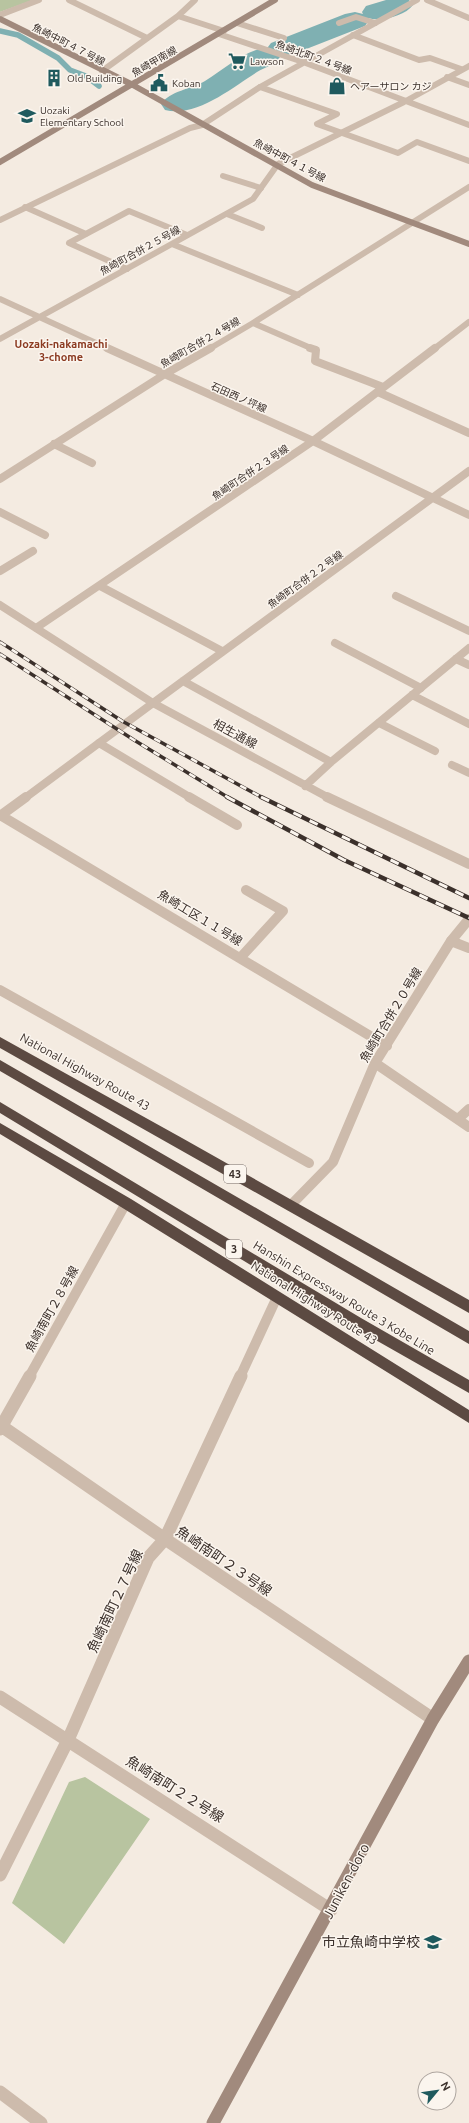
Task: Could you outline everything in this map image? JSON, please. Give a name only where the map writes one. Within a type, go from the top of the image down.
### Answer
[{"type":"highway","name":"National Highway Route 43","points":[[0,1042],[178,1141],[469,1307]]},
{"type":"highway","points":[[0,1065],[469,1338]]},
{"type":"highway","name":"Hanshin Expressway Route 3 Kobe Line","points":[[0,1108],[356,1322],[469,1387]]},
{"type":"highway","name":"National Highway Route 43","points":[[0,1128],[126,1202],[469,1417]]},
{"type":"street","points":[[0,15],[39,0]]},
{"type":"street","points":[[69,0],[147,38]]},
{"type":"street","points":[[102,70],[178,16],[195,0]]},
{"type":"street","name":"魚崎甲南線","points":[[0,162],[275,0]]},
{"type":"street","points":[[0,220],[190,128],[202,124],[303,62],[417,0]]},
{"type":"street","points":[[427,0],[469,18]]},
{"type":"street","name":"魚崎北町２４号線","points":[[178,16],[303,62],[404,102],[469,125]]},
{"type":"street","points":[[339,23],[356,17],[375,23]]},
{"type":"street","name":"魚崎中町４７号線","points":[[0,19],[131,84]]},
{"type":"street","points":[[237,23],[284,38]]},
{"type":"street","points":[[353,35],[419,60],[430,58],[462,69]]},
{"type":"street","points":[[278,164],[404,102],[469,66]]},
{"type":"street","points":[[447,77],[469,85]]},
{"type":"street","name":"魚崎中町４１号線","points":[[131,84],[278,164],[312,185],[469,244]]},
{"type":"street","points":[[260,87],[337,114],[317,124],[398,153],[417,142],[469,161]]},
{"type":"street","name":"魚崎町合併２５号線","points":[[0,339],[253,199],[278,164]]},
{"type":"street","points":[[223,176],[261,188]]},
{"type":"street","name":"魚崎町合併２４号線","points":[[0,478],[165,374],[253,323],[469,187]]},
{"type":"street","points":[[25,207],[86,234]]},
{"type":"street","points":[[127,269],[69,243],[129,211],[187,235]]},
{"type":"street","points":[[226,214],[262,228]]},
{"type":"street","points":[[172,244],[298,295]]},
{"type":"street","name":"石田西ノ坪線","points":[[0,299],[313,441],[469,515]]},
{"type":"street","name":"魚崎町合併２３号線","points":[[36,628],[313,441],[469,322]]},
{"type":"street","points":[[253,323],[316,350],[315,361],[469,432]]},
{"type":"street","points":[[54,444],[92,463]]},
{"type":"street","name":"魚崎町合併２２号線","points":[[0,815],[469,471]]},
{"type":"street","points":[[0,512],[45,534]]},
{"type":"street","points":[[0,571],[33,551]]},
{"type":"street","points":[[100,586],[222,651]]},
{"type":"street","points":[[396,596],[469,631]]},
{"type":"street","name":"相生通線","points":[[0,605],[153,703],[305,786],[469,864]]},
{"type":"street","points":[[335,643],[421,688]]},
{"type":"street","points":[[305,786],[331,762],[469,648]]},
{"type":"street","points":[[456,658],[469,665]]},
{"type":"street","points":[[183,681],[331,762]]},
{"type":"street","points":[[412,695],[469,724]]},
{"type":"street","points":[[379,723],[435,752]]},
{"type":"street","points":[[99,743],[237,825]]},
{"type":"street","points":[[452,765],[469,773]]},
{"type":"street","name":"魚崎工区１１号線","points":[[0,815],[387,1046]]},
{"type":"street","points":[[240,957],[283,911],[246,890]]},
{"type":"street","name":"魚崎町合併２０号線","points":[[290,1206],[334,1162],[375,1062],[387,1046],[451,941],[469,919]]},
{"type":"street","points":[[451,941],[469,948]]},
{"type":"street","points":[[0,990],[308,1163]]},
{"type":"street","points":[[375,1062],[469,1127]]},
{"type":"street","points":[[458,1119],[469,1109]]},
{"type":"street","name":"魚崎南町２８号線","points":[[0,1427],[126,1202]]},
{"type":"street","name":"魚崎南町２７号線","points":[[0,1875],[68,1740],[148,1558],[165,1539],[277,1297]]},
{"type":"street","name":"魚崎南町２３号線","points":[[0,1427],[433,1719]]},
{"type":"street","name":"Juniken-doro","points":[[213,2123],[331,1910],[433,1719],[469,1661]]},
{"type":"street","name":"魚崎南町２２号線","points":[[0,1697],[331,1910]]},
{"type":"street","points":[[0,2092],[41,2123]]},
{"type":"green space","points":[[0,0],[33,0],[0,12]]},
{"type":"green space","points":[[85,1777],[150,1819],[64,1944],[12,1903],[69,1782]]},
{"type":"waterway","points":[[376,12],[399,5]]},
{"type":"waterway","points":[[281,49],[355,20]]},
{"type":"waterway","points":[[0,31],[18,35],[58,58],[70,70],[86,76],[99,86]]},
{"type":"waterway","points":[[176,104],[214,88],[248,65],[267,56]]},
{"type":"railway","points":[[0,642],[122,721],[263,798]]},
{"type":"railway","points":[[0,654],[134,740],[229,798]]},
{"type":"railway","points":[[227,797],[344,860],[469,918]]},
{"type":"railway","points":[[263,798],[469,898]]},
{"type":"place","name":"Lawson","points":[[237,61]]},
{"type":"place","name":"Old Building","points":[[54,78]]},
{"type":"place","name":"Koban","points":[[159,83]]},
{"type":"place","name":"ヘアーサロン カジ","points":[[337,86]]},
{"type":"place","name":"Uozaki Elementary School","points":[[27,116]]},
{"type":"place","name":"市立魚崎中学校","points":[[433,1942]]},
{"type":"district","name":"Uozaki-nakamachi 3-chome","points":[[61,350]]}]
